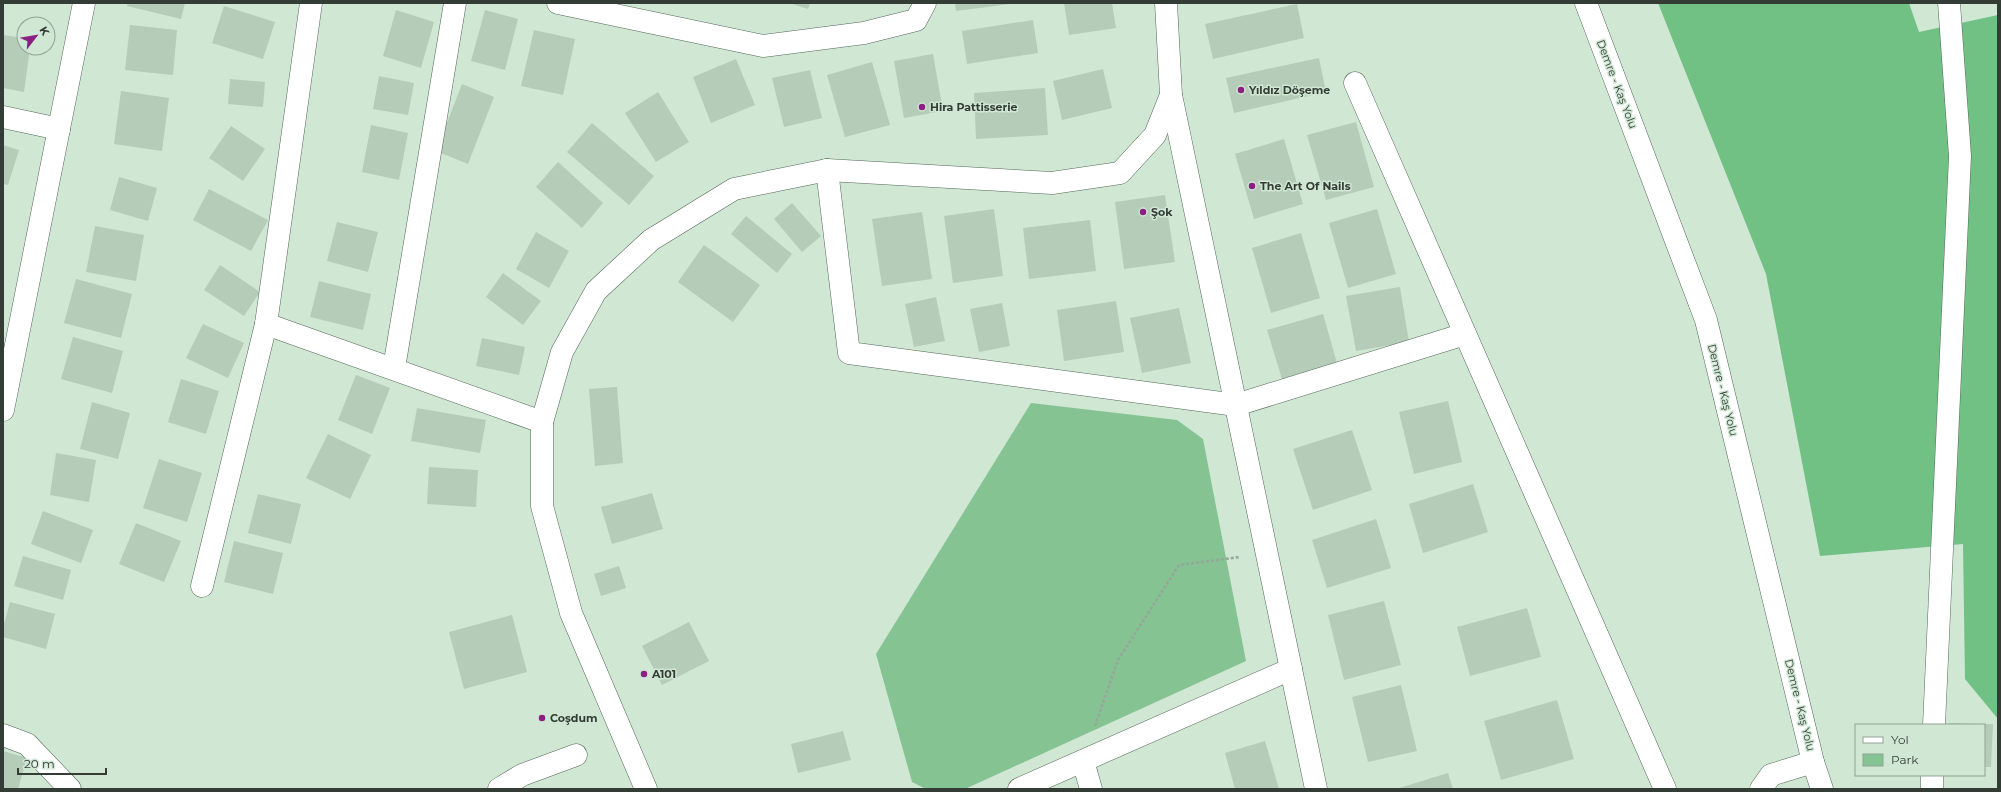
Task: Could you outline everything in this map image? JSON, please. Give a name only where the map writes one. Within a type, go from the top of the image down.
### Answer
[{"type":"main road","points":[[3,410],[84,3]]},
{"type":"main road","points":[[202,586],[266,324],[311,3]]},
{"type":"main road","points":[[394,368],[455,3]]},
{"type":"main road","points":[[558,3],[763,46],[864,33],[916,20],[925,3]]},
{"type":"main road","points":[[1166,3],[1171,95],[1316,789]]},
{"type":"main road","name":"Demre - Kaş Yolu","points":[[1586,3],[1706,320],[1813,762],[1822,789]]},
{"type":"main road","points":[[1934,724],[1960,156],[1948,3]]},
{"type":"main road","points":[[1355,83],[1665,789]]},
{"type":"main road","points":[[646,789],[571,613],[542,506],[542,422],[562,352],[596,291],[652,240],[734,189],[827,170],[1052,183],[1120,173],[1155,135],[1171,95]]},
{"type":"main road","points":[[3,117],[59,129]]},
{"type":"main road","points":[[827,170],[850,353],[1236,405],[1465,334]]},
{"type":"main road","points":[[266,324],[394,368],[542,422]]},
{"type":"main road","points":[[1019,789],[1292,669]]},
{"type":"main road","points":[[3,735],[27,744],[70,789]]},
{"type":"main road","points":[[499,789],[522,775],[576,756]]},
{"type":"main road","points":[[1083,761],[1091,789]]},
{"type":"main road","points":[[1761,789],[1771,775],[1813,762]]},
{"type":"main road","points":[[1932,776],[1932,789]]},
{"type":"path","points":[[1083,761],[1118,660],[1179,565],[1267,554]]},
{"type":"green space","points":[[1658,3],[1909,3],[1919,32],[1998,15],[1998,719],[1965,679],[1963,544],[1820,556],[1766,274]]},
{"type":"green space","points":[[1031,403],[1177,420],[1203,439],[1246,661],[965,789],[926,789],[912,782],[876,654]]},
{"type":"building","points":[[128,3],[185,3],[181,19],[127,6]]},
{"type":"building","points":[[789,3],[810,3],[808,9]]},
{"type":"building","points":[[955,3],[1010,3],[1010,4],[956,11]]},
{"type":"building","points":[[1064,3],[1112,3],[1116,28],[1069,35]]},
{"type":"building","points":[[1297,4],[1304,38],[1213,59],[1205,24]]},
{"type":"building","points":[[224,6],[275,22],[263,59],[212,43]]},
{"type":"building","points":[[396,10],[434,22],[421,68],[383,56]]},
{"type":"building","points":[[485,10],[518,19],[505,70],[471,61]]},
{"type":"building","points":[[1033,20],[1038,53],[967,64],[962,31]]},
{"type":"building","points":[[130,25],[177,30],[173,75],[125,70]]},
{"type":"building","points":[[534,30],[575,39],[563,95],[521,86]]},
{"type":"building","points":[[3,35],[16,37],[16,56],[29,56],[24,92],[3,88]]},
{"type":"building","points":[[933,54],[943,111],[904,118],[894,61]]},
{"type":"building","points":[[1319,58],[1326,92],[1234,113],[1226,78]]},
{"type":"building","points":[[736,59],[755,105],[711,123],[693,77]]},
{"type":"building","points":[[872,62],[890,125],[845,137],[827,75]]},
{"type":"building","points":[[1103,69],[1112,108],[1062,120],[1053,81]]},
{"type":"building","points":[[810,70],[822,118],[784,127],[772,78]]},
{"type":"building","points":[[379,76],[414,83],[408,115],[373,109]]},
{"type":"building","points":[[230,79],[265,82],[263,107],[228,104]]},
{"type":"building","points":[[462,84],[494,97],[468,164],[436,151]]},
{"type":"building","points":[[1045,88],[1048,135],[976,139],[974,93]]},
{"type":"building","points":[[121,91],[169,98],[162,151],[114,144]]},
{"type":"building","points":[[658,92],[689,142],[656,162],[625,113]]},
{"type":"building","points":[[1356,122],[1374,187],[1326,200],[1307,135]]},
{"type":"building","points":[[592,123],[654,176],[629,205],[567,152]]},
{"type":"building","points":[[371,125],[408,133],[399,180],[362,172]]},
{"type":"building","points":[[231,126],[265,149],[243,181],[209,158]]},
{"type":"building","points":[[1284,139],[1303,204],[1254,219],[1235,154]]},
{"type":"building","points":[[3,145],[19,150],[8,185],[3,184]]},
{"type":"building","points":[[558,162],[603,203],[582,228],[536,187]]},
{"type":"building","points":[[119,177],[157,188],[148,221],[110,210]]},
{"type":"building","points":[[209,189],[268,220],[251,251],[193,220]]},
{"type":"building","points":[[1165,195],[1175,262],[1124,269],[1115,202]]},
{"type":"building","points":[[792,203],[821,236],[802,252],[774,219]]},
{"type":"building","points":[[994,209],[1003,276],[953,283],[944,216]]},
{"type":"building","points":[[1377,209],[1396,274],[1348,288],[1329,223]]},
{"type":"building","points":[[922,212],[932,279],[882,286],[872,219]]},
{"type":"building","points":[[746,216],[792,254],[777,273],[731,234]]},
{"type":"building","points":[[1090,220],[1096,271],[1029,279],[1023,228]]},
{"type":"building","points":[[337,222],[378,232],[368,272],[327,261]]},
{"type":"building","points":[[95,226],[144,235],[136,281],[86,272]]},
{"type":"building","points":[[536,232],[569,251],[549,288],[516,269]]},
{"type":"building","points":[[1301,233],[1320,298],[1271,313],[1252,248]]},
{"type":"building","points":[[704,245],[760,285],[733,322],[678,282]]},
{"type":"building","points":[[220,265],[260,292],[244,316],[204,290]]},
{"type":"building","points":[[503,273],[541,301],[523,325],[486,297]]},
{"type":"building","points":[[76,279],[132,294],[121,338],[64,323]]},
{"type":"building","points":[[319,281],[371,294],[363,330],[310,317]]},
{"type":"building","points":[[1400,287],[1409,342],[1356,351],[1346,296]]},
{"type":"building","points":[[936,297],[945,341],[914,347],[905,304]]},
{"type":"building","points":[[1116,301],[1124,352],[1064,361],[1057,310]]},
{"type":"building","points":[[1002,303],[1010,346],[979,352],[970,309]]},
{"type":"building","points":[[1179,308],[1191,363],[1142,373],[1130,318]]},
{"type":"building","points":[[1323,314],[1337,363],[1282,379],[1267,330]]},
{"type":"building","points":[[203,324],[244,343],[228,378],[186,358]]},
{"type":"building","points":[[73,337],[123,351],[112,393],[61,379]]},
{"type":"building","points":[[482,338],[525,347],[519,375],[476,366]]},
{"type":"building","points":[[356,375],[390,388],[372,434],[338,420]]},
{"type":"building","points":[[181,379],[219,391],[206,434],[168,422]]},
{"type":"building","points":[[617,387],[623,463],[595,466],[589,389]]},
{"type":"building","points":[[1448,401],[1462,462],[1414,474],[1399,412]]},
{"type":"building","points":[[92,402],[130,413],[118,459],[80,449]]},
{"type":"building","points":[[417,408],[486,420],[480,453],[411,441]]},
{"type":"building","points":[[1352,430],[1372,490],[1313,510],[1293,449]]},
{"type":"building","points":[[328,434],[371,455],[350,499],[306,478]]},
{"type":"building","points":[[56,453],[96,460],[89,502],[50,495]]},
{"type":"building","points":[[159,459],[202,473],[187,522],[143,508]]},
{"type":"building","points":[[429,467],[478,470],[476,507],[427,504]]},
{"type":"building","points":[[1473,484],[1488,532],[1423,553],[1409,504]]},
{"type":"building","points":[[652,493],[663,529],[612,544],[601,507]]},
{"type":"building","points":[[258,494],[301,504],[291,544],[248,533]]},
{"type":"building","points":[[43,511],[93,530],[81,563],[31,544]]},
{"type":"building","points":[[1376,519],[1391,568],[1327,588],[1312,540]]},
{"type":"building","points":[[136,523],[181,541],[164,582],[119,564]]},
{"type":"building","points":[[234,541],[283,553],[273,594],[224,582]]},
{"type":"building","points":[[23,556],[71,570],[63,600],[14,586]]},
{"type":"building","points":[[619,566],[626,588],[601,596],[594,574]]},
{"type":"building","points":[[1384,601],[1401,665],[1344,680],[1328,615]]},
{"type":"building","points":[[10,602],[55,614],[46,649],[3,637],[3,628]]},
{"type":"building","points":[[1527,608],[1541,657],[1470,676],[1457,627]]},
{"type":"building","points":[[512,615],[527,672],[464,689],[449,632]]},
{"type":"building","points":[[689,622],[709,661],[662,685],[642,646]]},
{"type":"building","points":[[1401,685],[1417,751],[1368,762],[1352,697]]},
{"type":"building","points":[[1557,700],[1574,759],[1501,780],[1484,721]]},
{"type":"building","points":[[1950,723],[1977,724],[1950,724]]},
{"type":"building","points":[[1985,724],[1993,724],[1991,767],[1985,767]]},
{"type":"building","points":[[843,731],[851,760],[798,773],[791,744]]},
{"type":"building","points":[[1265,741],[1279,789],[1235,789],[1225,753]]},
{"type":"building","points":[[3,751],[27,758],[18,789],[3,789]]},
{"type":"building","points":[[1448,773],[1453,789],[1396,789]]},
{"type":"place","name":"Yıldız Döşeme","points":[[1241,90]]},
{"type":"place","name":"Hira Pattisserie","points":[[922,107]]},
{"type":"place","name":"The Art Of Nails","points":[[1252,186]]},
{"type":"place","name":"Şok","points":[[1143,212]]},
{"type":"place","name":"A101","points":[[644,674]]},
{"type":"place","name":"Coşdum","points":[[542,718]]}]
